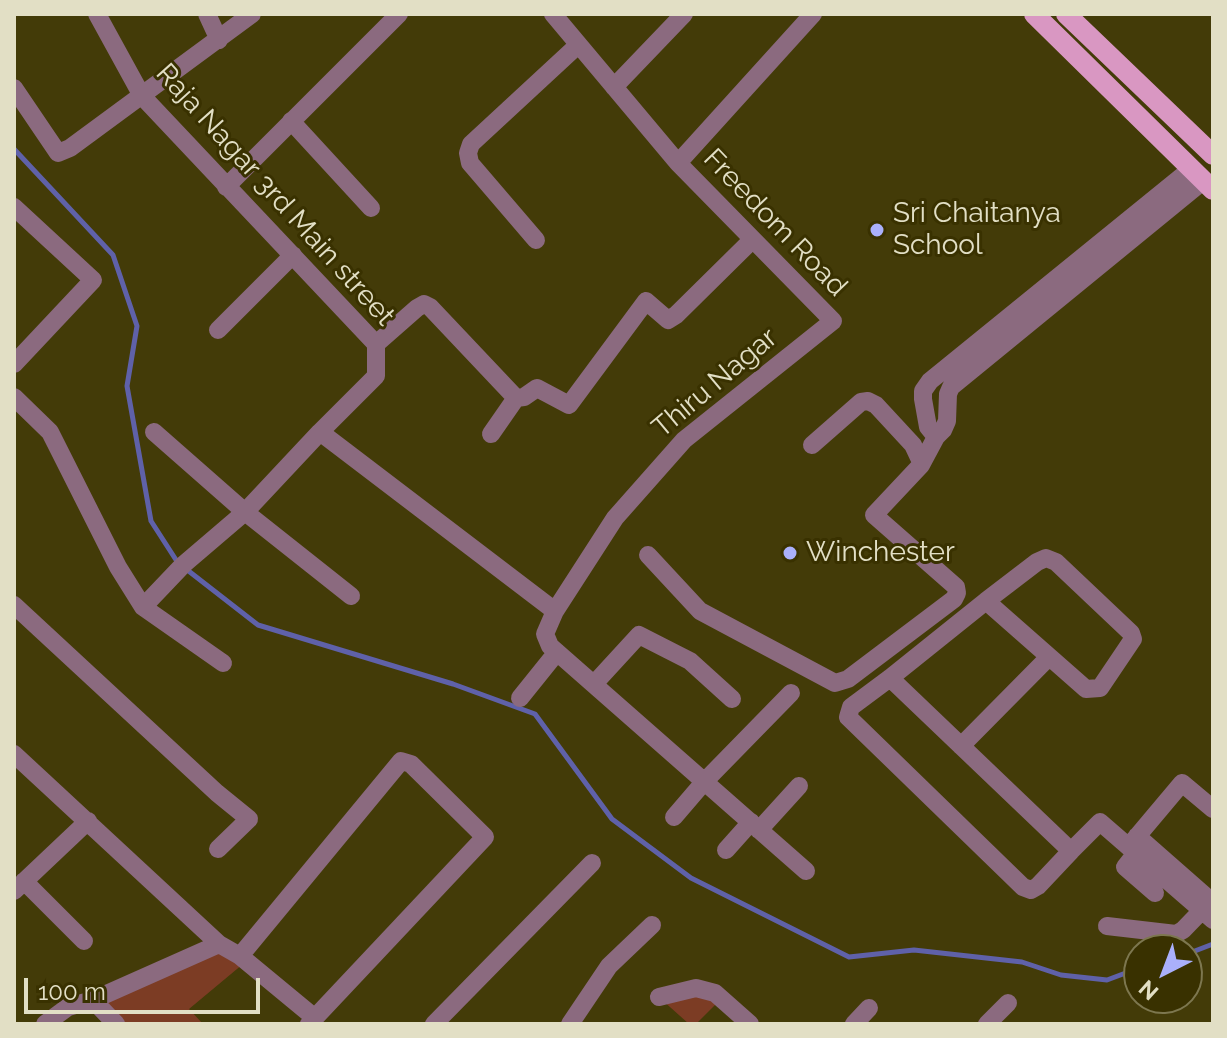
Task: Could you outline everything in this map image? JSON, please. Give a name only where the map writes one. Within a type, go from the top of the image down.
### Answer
[{"type":"main road","points":[[1034,14],[1202,180]]},
{"type":"main road","points":[[1066,14],[1213,155]]},
{"type":"street","name":"Raja Nagar 3rd Main street","points":[[97,14],[142,96],[376,344],[376,376],[245,512],[183,565],[145,605]]},
{"type":"street","points":[[207,14],[219,40]]},
{"type":"street","points":[[14,88],[58,153],[70,148],[252,14]]},
{"type":"street","points":[[226,187],[399,14]]},
{"type":"street","name":"Freedom Road","points":[[553,14],[678,163],[833,321]]},
{"type":"street","points":[[614,87],[684,14]]},
{"type":"street","points":[[678,163],[813,14]]},
{"type":"street","points":[[536,240],[470,163],[468,153],[471,144],[578,45]]},
{"type":"street","points":[[291,121],[371,208]]},
{"type":"street","points":[[648,555],[700,611],[835,683],[842,682],[954,599],[957,593],[956,587],[874,515],[921,465],[947,421],[948,394],[955,382],[1089,276],[1202,180]]},
{"type":"street","points":[[14,364],[93,280],[17,215]]},
{"type":"street","points":[[491,434],[516,398],[524,397],[537,388],[569,405],[646,301],[668,320],[752,240]]},
{"type":"street","points":[[218,330],[293,255]]},
{"type":"street","points":[[376,344],[424,304],[487,364],[516,398]]},
{"type":"street","name":"Thiru Nagar","points":[[555,611],[615,518],[684,440],[833,321]]},
{"type":"street","points":[[14,397],[50,432],[118,567],[145,605],[223,663]]},
{"type":"street","points":[[812,445],[861,402],[868,401],[876,405],[913,445],[921,462]]},
{"type":"street","points":[[154,432],[245,512],[351,596]]},
{"type":"street","points":[[320,432],[555,611],[545,634],[550,646],[806,871]]},
{"type":"street","points":[[986,601],[1086,689],[1094,691],[1100,688],[1133,639],[1131,633],[1056,562],[1046,558],[986,601],[851,707],[848,717],[1023,887],[1031,890],[1038,886],[1100,822],[1128,851],[1210,908],[1176,934],[1107,926]]},
{"type":"street","points":[[14,605],[249,819],[218,849]]},
{"type":"street","points":[[594,684],[639,635],[690,661],[732,699]]},
{"type":"street","points":[[520,698],[557,652]]},
{"type":"street","points":[[961,746],[1049,657]]},
{"type":"street","points":[[890,678],[1071,851]]},
{"type":"street","points":[[674,817],[791,693]]},
{"type":"street","points":[[14,754],[219,944],[240,956],[312,1021],[485,837],[411,764],[401,761],[240,956]]},
{"type":"street","points":[[1128,851],[1182,783],[1213,809]]},
{"type":"street","points":[[726,850],[799,786]]},
{"type":"street","points":[[84,941],[19,886],[88,821]]},
{"type":"street","points":[[1128,851],[1155,893]]},
{"type":"street","points":[[434,1024],[592,863]]},
{"type":"street","points":[[570,1024],[609,966],[652,925]]},
{"type":"street","points":[[45,1024],[68,1007],[93,1000],[219,944]]},
{"type":"street","points":[[659,997],[696,988],[715,993],[750,1024]]},
{"type":"street","points":[[93,1000],[116,1024]]},
{"type":"street","points":[[987,1024],[1008,1003]]},
{"type":"street","points":[[854,1024],[869,1008]]},
{"type":"shaded area","points":[[218,946],[243,964],[189,1009],[203,1024],[120,1024],[98,1001]]},
{"type":"shaded area","points":[[696,991],[720,1000],[696,1024],[689,1024],[661,999]]},
{"type":"waterway","points":[[14,149],[113,255],[137,326],[127,386],[151,521],[178,563]]},
{"type":"waterway","points":[[186,569],[258,625],[453,684],[535,714],[612,819],[691,878],[849,957],[914,950],[1022,962],[1061,975],[1107,980],[1123,974]]},
{"type":"waterway","points":[[1203,948],[1213,944]]},
{"type":"place","name":"Sri Chaitanya School","points":[[877,230]]},
{"type":"place","name":"Winchester","points":[[790,553]]}]
